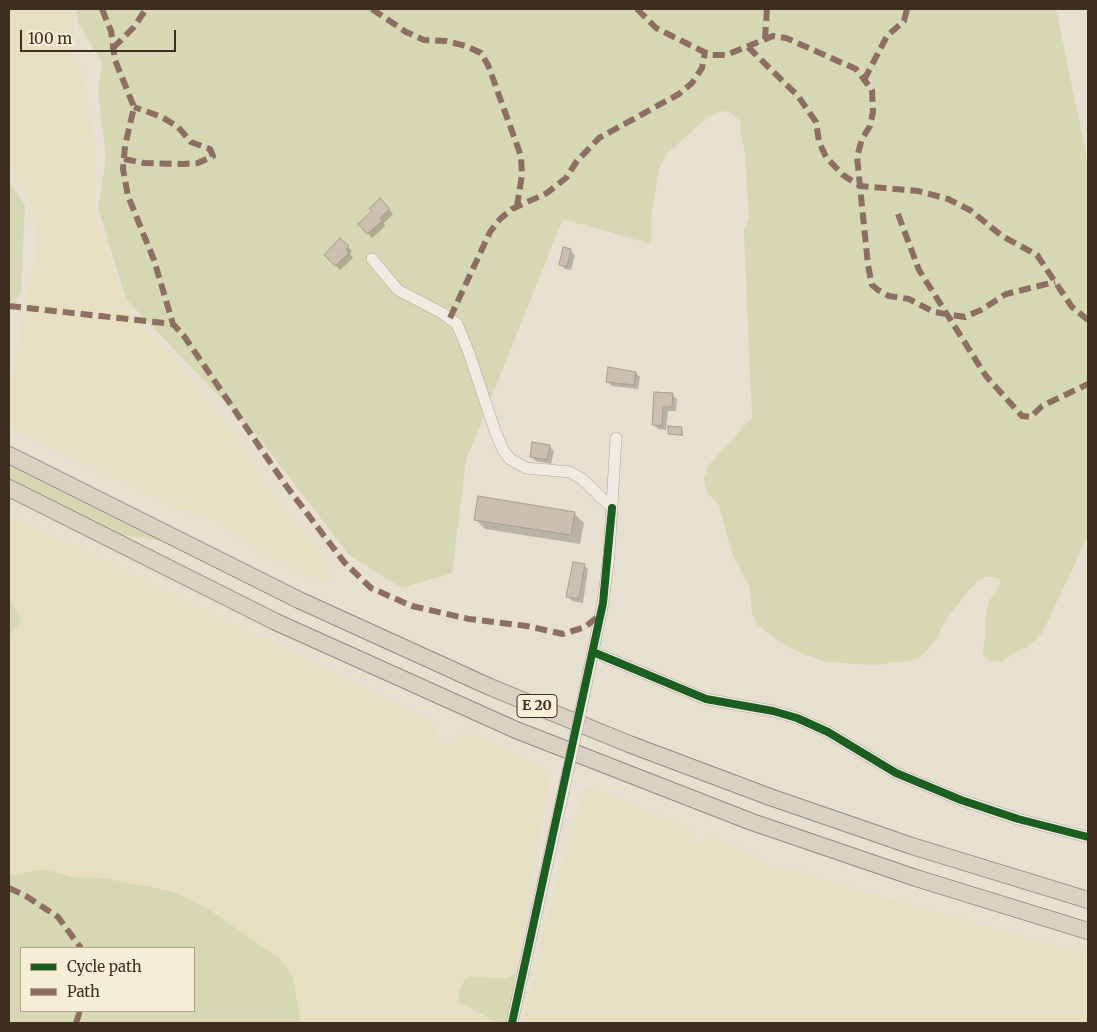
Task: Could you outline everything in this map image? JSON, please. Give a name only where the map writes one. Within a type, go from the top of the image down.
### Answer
[{"type":"highway","name":"E 20","points":[[9,454],[299,600],[499,690],[629,744],[770,797],[912,846],[1088,900]]},
{"type":"highway","name":"E 20","points":[[9,488],[276,622],[516,730],[752,822],[916,878],[1088,931]]},
{"type":"street","points":[[372,259],[398,290],[442,313],[457,324],[469,353],[495,431],[503,450],[510,459],[526,468],[570,472],[582,479],[612,508]]},
{"type":"street","points":[[512,1023],[603,603],[612,508],[616,438]]},
{"type":"street","points":[[593,652],[706,700],[773,711],[805,722],[828,732],[896,773],[961,800],[1018,819],[1088,837]]},
{"type":"shaded area","points":[[9,9],[74,9],[73,47],[85,84],[94,143],[94,211],[127,309],[137,322],[169,354],[239,439],[268,487],[329,564],[331,576],[325,583],[251,546],[218,521],[181,510],[9,427],[9,380],[16,367],[23,307],[36,258],[37,230],[31,204],[9,165]]},
{"type":"shaded area","points":[[9,514],[434,723],[440,742],[447,744],[453,741],[458,733],[473,735],[542,766],[548,771],[549,780],[516,972],[507,978],[469,977],[464,980],[458,996],[460,1003],[499,1023],[301,1023],[297,990],[205,907],[161,889],[103,878],[74,877],[51,871],[9,874],[9,635],[17,627],[12,602],[9,598]]},
{"type":"shaded area","points":[[585,788],[591,788],[685,826],[696,841],[706,842],[713,839],[734,846],[753,855],[772,869],[786,871],[793,868],[833,883],[1088,955],[1088,1023],[523,1023],[547,918]]},
{"type":"green space","points":[[77,9],[1056,9],[1088,163],[1088,536],[1042,633],[1028,647],[1015,652],[1000,662],[990,661],[982,654],[986,636],[985,620],[989,601],[1001,585],[1000,579],[995,577],[986,577],[975,583],[946,619],[935,641],[921,657],[908,661],[872,665],[826,662],[803,654],[778,641],[758,625],[752,614],[750,588],[733,556],[719,505],[707,493],[704,479],[707,467],[752,418],[744,230],[749,219],[745,153],[740,129],[741,122],[729,111],[719,112],[708,117],[666,154],[659,169],[651,216],[651,244],[563,219],[466,460],[452,573],[402,588],[349,555],[258,437],[126,299],[98,208],[106,158],[98,92],[102,62],[78,23]]},
{"type":"green space","points":[[9,182],[25,205],[21,292],[9,314]]},
{"type":"green space","points":[[9,463],[163,541],[120,535],[9,479]]},
{"type":"green space","points":[[9,598],[21,620],[9,635]]},
{"type":"green space","points":[[39,870],[74,877],[103,878],[176,893],[205,907],[279,958],[293,978],[301,1023],[9,1023],[9,874],[16,875]]},
{"type":"green space","points":[[516,972],[508,1023],[499,1023],[460,1003],[458,996],[464,980],[469,977],[507,978]]},
{"type":"building","points":[[380,198],[390,209],[380,218],[382,221],[367,234],[358,224],[372,211],[369,209]]},
{"type":"building","points":[[340,238],[349,246],[346,249],[349,253],[335,266],[324,255]]},
{"type":"building","points":[[563,247],[571,249],[567,267],[559,265]]},
{"type":"building","points":[[608,367],[636,372],[634,385],[606,382]]},
{"type":"building","points":[[654,392],[673,393],[672,407],[663,407],[662,426],[652,425]]},
{"type":"building","points":[[668,426],[682,427],[682,435],[668,434]]},
{"type":"building","points":[[532,442],[550,445],[547,460],[530,457]]},
{"type":"building","points":[[478,496],[575,512],[571,535],[474,520]]},
{"type":"building","points":[[573,562],[585,564],[579,599],[566,597]]},
{"type":"marked path","points":[[102,9],[111,31],[115,60],[134,107],[125,146],[123,169],[128,196],[154,260],[173,324]]},
{"type":"marked path","points":[[113,48],[134,27],[146,9]]},
{"type":"marked path","points":[[372,9],[406,32],[424,40],[446,41],[466,46],[481,53],[488,65],[521,156],[522,175],[517,206]]},
{"type":"marked path","points":[[637,9],[656,28],[710,55],[726,55],[773,36],[786,38],[856,69],[872,90],[873,112],[870,126],[862,139],[857,157],[868,265],[872,285],[878,290],[889,296],[909,299],[934,312],[965,317],[981,310],[1006,294],[1055,282]]},
{"type":"marked path","points":[[765,39],[767,9]]},
{"type":"marked path","points":[[864,80],[887,36],[904,21],[907,9]]},
{"type":"marked path","points":[[748,47],[798,96],[816,122],[819,142],[826,157],[843,175],[860,186],[918,191],[948,199],[970,210],[1002,236],[1037,255],[1072,307],[1088,320]]},
{"type":"marked path","points":[[450,318],[490,232],[500,219],[512,209],[547,193],[566,178],[577,161],[599,138],[679,94],[692,83],[702,68],[705,52]]},
{"type":"marked path","points":[[124,159],[144,163],[184,164],[198,163],[213,156],[210,149],[191,142],[178,127],[162,117],[134,107]]},
{"type":"marked path","points":[[898,214],[919,270],[986,376],[1022,416],[1031,417],[1042,406],[1088,384]]},
{"type":"marked path","points":[[9,306],[173,324],[184,336],[287,487],[344,562],[371,588],[412,606],[469,619],[527,626],[563,634],[585,627],[601,614]]},
{"type":"marked path","points":[[9,888],[26,896],[58,917],[80,947]]},
{"type":"marked path","points":[[76,1023],[80,1012]]},
{"type":"cycle path","points":[[512,1023],[603,603],[612,508]]},
{"type":"cycle path","points":[[593,652],[706,699],[773,711],[797,718],[828,732],[896,773],[961,800],[1018,819],[1088,837]]}]
